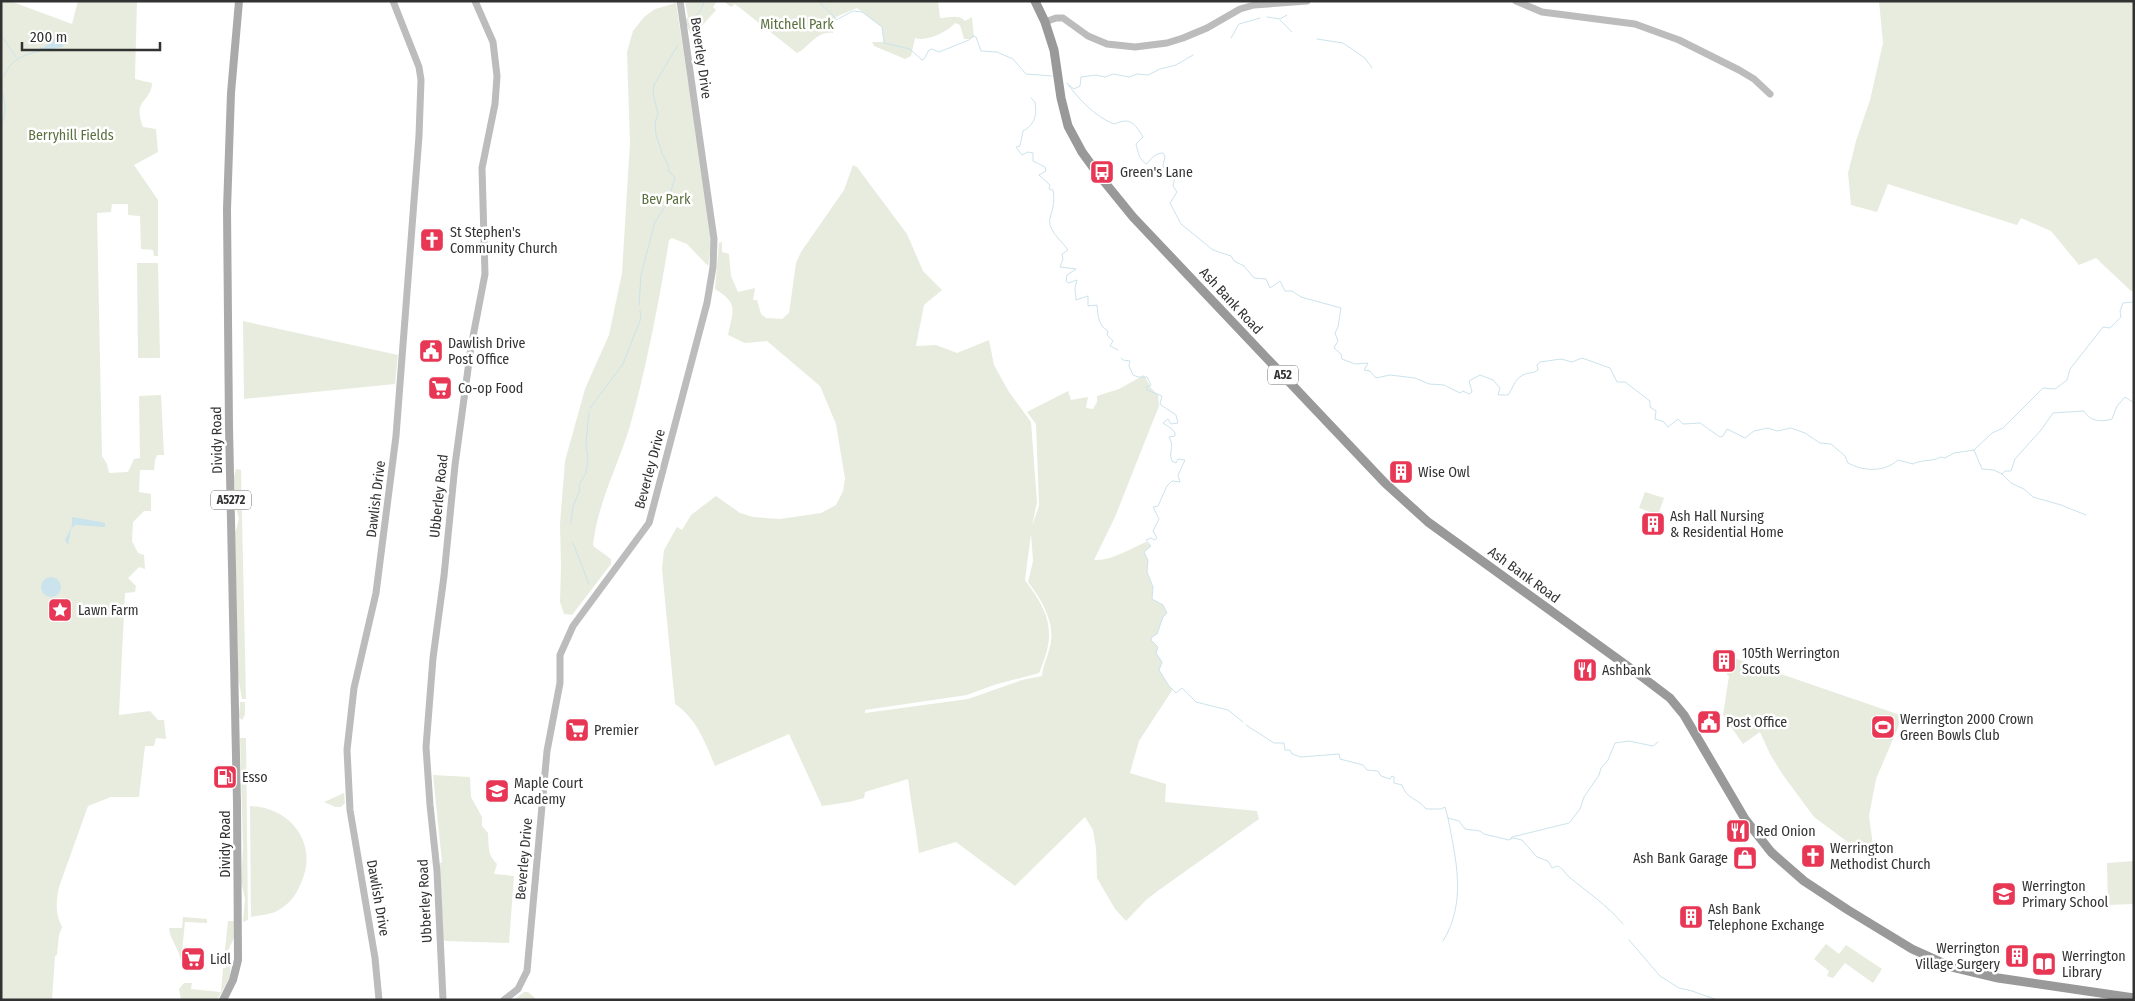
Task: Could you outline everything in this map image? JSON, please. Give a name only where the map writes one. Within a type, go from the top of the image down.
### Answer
[{"type":"highway","name":"Ash Bank Road","points":[[1036,1],[1054,50],[1061,98],[1068,126],[1088,159],[1133,217],[1418,515],[1670,698],[1688,721],[1745,819],[1757,836],[1779,860],[1804,881],[1848,910],[1912,949],[1939,962],[1974,974],[2134,998]]},
{"type":"main road","name":"Dividy Road","points":[[225,999],[234,980],[238,960],[227,209],[231,93],[239,1]]},
{"type":"street","name":"Dawlish Drive","points":[[379,1000],[374,952],[350,810],[348,750],[354,688],[376,593],[396,436],[419,136],[420,73],[393,1]]},
{"type":"street","name":"Ubberley Road","points":[[442,1000],[437,871],[426,747],[433,658],[444,576],[454,465],[471,347],[485,274],[482,168],[497,88],[493,42],[475,1]]},
{"type":"street","name":"Beverley Drive","points":[[504,1000],[518,989],[526,971],[546,751],[560,683],[560,655],[573,626],[649,523],[707,303],[713,267],[714,239],[680,1]]},
{"type":"street","points":[[1045,22],[1056,18],[1063,18],[1088,36],[1107,44],[1135,47],[1183,38],[1207,28],[1240,9],[1254,5],[1307,1]]},
{"type":"street","points":[[1516,1],[1542,12],[1635,24],[1680,40],[1739,70],[1754,79],[1770,94]]},
{"type":"green space","name":"Berryhill Fields","points":[[1,1],[10,1],[72,24],[78,1],[137,1],[135,79],[152,83],[149,94],[141,106],[140,118],[143,127],[156,129],[158,152],[134,165],[158,200],[158,256],[154,256],[153,250],[141,249],[140,216],[128,215],[128,204],[112,204],[111,212],[97,213],[102,456],[107,464],[109,473],[128,472],[134,459],[140,458],[139,396],[161,395],[164,455],[157,455],[154,470],[140,470],[139,492],[151,494],[151,511],[144,511],[133,522],[132,541],[138,553],[144,555],[145,569],[139,567],[128,578],[136,586],[135,592],[125,593],[119,715],[150,711],[158,720],[164,720],[166,739],[156,738],[154,746],[145,746],[139,797],[111,797],[88,806],[59,887],[57,908],[62,927],[59,935],[57,955],[55,956],[52,1000],[1,1000]]},
{"type":"green space","points":[[685,1],[717,1],[713,7],[716,10],[692,37],[685,21],[688,17]]},
{"type":"green space","name":"Mitchell Park","points":[[723,1],[938,1],[940,18],[957,17],[965,21],[972,17],[974,37],[964,39],[960,25],[955,23],[947,30],[936,35],[925,39],[915,38],[911,56],[905,59],[874,46],[872,42],[884,42],[882,27],[857,8],[836,17],[833,33],[822,34],[797,53],[735,4],[731,7]]},
{"type":"green space","points":[[1879,1],[2134,1],[2134,291],[2131,291],[2096,258],[2079,265],[2051,231],[2021,218],[2017,225],[1888,184],[1877,212],[1851,205],[1848,173],[1856,141],[1870,100],[1883,43]]},
{"type":"green space","name":"Bev Park","points":[[676,3],[712,239],[708,266],[687,244],[672,238],[669,240],[642,380],[630,426],[603,500],[595,530],[593,546],[611,559],[611,564],[572,615],[564,614],[560,602],[560,524],[565,461],[585,389],[609,335],[622,273],[630,143],[627,52],[633,31],[644,17],[655,9]]},
{"type":"green space","points":[[853,165],[857,167],[907,234],[923,271],[942,290],[924,305],[916,346],[936,345],[957,353],[989,340],[994,365],[1009,392],[1031,422],[1037,502],[1032,526],[1039,506],[1036,424],[1027,412],[1068,391],[1071,400],[1088,397],[1086,408],[1093,409],[1097,402],[1097,396],[1119,389],[1144,375],[1151,388],[1158,395],[1159,406],[1115,517],[1094,560],[1114,557],[1146,542],[1151,546],[1144,552],[1148,560],[1147,572],[1153,587],[1152,599],[1163,605],[1167,613],[1163,617],[1157,634],[1151,640],[1158,647],[1156,653],[1162,662],[1159,670],[1173,689],[1139,741],[1130,773],[1166,784],[1165,802],[1257,811],[1259,819],[1159,890],[1146,900],[1126,921],[1115,909],[1097,878],[1093,830],[1085,817],[1015,886],[956,842],[919,853],[908,779],[865,792],[864,798],[822,806],[789,734],[715,766],[695,724],[675,704],[662,569],[664,550],[677,527],[682,530],[691,515],[716,496],[740,513],[753,517],[780,519],[821,513],[836,505],[843,491],[845,479],[836,424],[820,386],[767,341],[745,343],[728,335],[732,313],[731,303],[723,294],[715,289],[719,243],[722,242],[722,252],[729,254],[731,276],[738,292],[755,288],[753,300],[757,300],[761,314],[766,318],[782,319],[789,313],[796,263],[801,252],[844,190]],"holes":[[[1031,534],[1033,561],[1028,582],[1046,610],[1051,634],[1051,642],[1042,676],[1022,680],[968,699],[865,713],[865,710],[967,695],[994,685],[1039,673],[1045,659],[1049,635],[1045,614],[1034,592],[1025,580]]]},
{"type":"green space","points":[[137,263],[158,263],[160,358],[138,358]]},
{"type":"green space","points":[[243,321],[398,355],[395,384],[244,399]]},
{"type":"green space","points":[[236,469],[241,470],[246,699],[242,699],[238,677],[235,534],[239,519],[235,503],[234,477]]},
{"type":"green space","points":[[1645,492],[1664,498],[1658,515],[1639,508]]},
{"type":"green space","points":[[1731,657],[1903,716],[1876,779],[1869,816],[1874,853],[1868,857],[1814,817],[1783,775],[1770,754],[1760,732],[1743,744],[1723,715],[1729,676],[1727,675]]},
{"type":"green space","points":[[240,702],[245,702],[245,715],[242,720],[239,717]]},
{"type":"green space","points":[[240,738],[246,738],[248,920],[243,922],[245,899],[241,881],[243,848]]},
{"type":"green space","points":[[433,775],[470,777],[471,797],[482,817],[482,826],[488,833],[490,853],[497,864],[494,874],[514,876],[509,943],[445,941],[443,939],[440,863],[442,862]]},
{"type":"green space","points":[[344,793],[345,803],[341,807],[335,807],[324,802]]},
{"type":"green space","points":[[250,806],[265,808],[278,813],[289,821],[298,830],[304,842],[306,855],[306,869],[292,899],[274,912],[251,917]]},
{"type":"green space","points":[[2134,861],[2134,904],[2108,905],[2107,863]]},
{"type":"green space","points":[[183,917],[207,919],[207,923],[185,922],[181,962],[169,928],[182,928]]},
{"type":"green space","points":[[228,921],[234,921],[234,938],[224,959]]},
{"type":"green space","points":[[1826,944],[1839,954],[1846,945],[1882,969],[1873,983],[1845,963],[1833,978],[1827,976],[1829,971],[1814,959]]},
{"type":"green space","points":[[226,962],[231,962],[230,977],[217,1000],[181,1000],[179,989],[184,983],[192,983],[191,989],[221,992],[223,968],[226,968]]},
{"type":"green space","points":[[524,992],[528,992],[537,1000],[514,1000]]},
{"type":"water","points":[[59,35],[63,39],[63,47],[40,51],[40,47],[43,48]]},
{"type":"water","points":[[72,517],[105,523],[105,527],[75,525],[71,529],[68,545],[65,540],[72,526]]},
{"type":"water","points":[[47,577],[55,577],[61,583],[61,591],[55,597],[47,597],[41,591],[41,583]]},
{"type":"waterway","points":[[687,25],[700,11],[705,1]]},
{"type":"waterway","points":[[820,1],[836,20],[853,11],[862,12],[882,27],[884,43],[910,49],[922,60],[929,50],[932,49],[939,52],[969,40],[973,36],[976,37],[981,51],[997,52],[1013,59],[1026,74],[1052,76]]},
{"type":"waterway","points":[[1267,17],[1280,19],[1287,15]]},
{"type":"waterway","points":[[1231,38],[1239,24],[1260,18]]},
{"type":"waterway","points":[[1280,20],[1292,32]]},
{"type":"waterway","points":[[1,35],[16,57]]},
{"type":"waterway","points":[[1317,39],[1343,43],[1365,58],[1372,68]]},
{"type":"waterway","points":[[639,305],[641,275],[655,222],[672,196],[671,191],[675,178],[668,170],[669,167],[656,135],[655,122],[658,114],[653,93],[654,85],[678,45]]},
{"type":"waterway","points":[[4,76],[10,65],[18,59],[40,51]]},
{"type":"waterway","points":[[1069,85],[1074,89],[1080,86],[1081,77],[1096,75],[1105,77],[1113,74],[1129,77],[1137,74],[1148,75],[1160,69],[1176,65],[1193,55]]},
{"type":"waterway","points":[[1,125],[5,112],[2,81]]},
{"type":"waterway","points":[[1067,83],[1082,102],[1107,121],[1114,124],[1128,121],[1134,125],[1143,137],[1136,144],[1139,156],[1144,163],[1147,164],[1154,156],[1163,153],[1165,156],[1163,166],[1168,178],[1173,174],[1175,177],[1173,186],[1177,192],[1170,203],[1181,224],[1213,250],[1231,256],[1234,261],[1244,266],[1254,278],[1266,279],[1270,288],[1280,281],[1285,291],[1292,291],[1301,297],[1341,308],[1338,327],[1335,333],[1338,341],[1334,348],[1341,354],[1342,359],[1355,364],[1368,363],[1364,370],[1370,371],[1376,378],[1390,375],[1415,378],[1429,384],[1444,385],[1460,393],[1463,391],[1469,394],[1472,392],[1469,381],[1480,375],[1493,380],[1500,388],[1498,395],[1508,395],[1518,379],[1523,375],[1538,370],[1537,365],[1540,362],[1561,359],[1572,362],[1582,358],[1610,368],[1617,382],[1625,382],[1650,401],[1650,407],[1656,411],[1655,419],[1664,422],[1668,427],[1678,419],[1683,424],[1700,423],[1720,437],[1723,436],[1727,429],[1745,438],[1754,431],[1768,428],[1777,431],[1791,428],[1805,433],[1820,443],[1831,444],[1845,456],[1848,463],[1866,469],[1880,469],[1898,460],[1913,464],[1941,457],[1945,458],[1954,453],[1974,450]]},
{"type":"waterway","points":[[1031,98],[1035,102],[1036,111],[1034,119],[1023,131],[1020,146],[1016,147],[1022,155],[1028,152],[1033,153],[1033,161],[1045,167],[1046,171],[1039,175],[1050,185],[1049,189],[1053,190],[1054,201],[1050,218],[1051,227],[1068,250],[1062,254],[1063,259],[1060,267],[1076,269],[1067,275],[1066,281],[1068,283],[1077,280],[1075,288],[1076,300],[1088,296],[1088,306],[1097,305],[1100,323],[1108,331],[1107,335],[1113,341],[1110,346],[1118,350]]},
{"type":"waterway","points":[[1974,450],[1992,433],[2003,428],[2043,388],[2055,389],[2067,380],[2070,369],[2103,327],[2110,328],[2121,317],[2120,311],[2123,303],[2134,302]]},
{"type":"waterway","points":[[590,408],[623,364],[641,318],[640,310]]},
{"type":"waterway","points":[[1121,358],[1130,361],[1129,366],[1133,375],[1147,377],[1151,385],[1146,387],[1147,390],[1162,396],[1161,405],[1176,415],[1178,423],[1171,424],[1168,419],[1163,423],[1175,433],[1175,436],[1169,437],[1171,440],[1172,461],[1176,463],[1178,459],[1185,460],[1178,475],[1180,482],[1172,481],[1167,486],[1158,506],[1153,507],[1159,519],[1153,531],[1157,538],[1155,540],[1151,538],[1146,540],[1151,546],[1144,552],[1148,560],[1147,572],[1153,587],[1152,599],[1163,605],[1167,613],[1163,617],[1157,634],[1151,640],[1158,647],[1156,653],[1162,662],[1159,670],[1176,693],[1182,688],[1196,702],[1228,710],[1243,722]]},
{"type":"waterway","points":[[2002,474],[2005,471],[2011,471],[2015,459],[2041,430],[2053,413],[2084,411],[2093,419],[2104,421],[2112,419],[2117,406],[2125,397],[2134,403]]},
{"type":"waterway","points":[[571,523],[573,506],[580,490],[579,485],[586,473],[589,412]]},
{"type":"waterway","points":[[1974,450],[1982,469],[1994,470],[2002,474],[2011,483],[2024,489],[2033,497],[2086,515]]},
{"type":"waterway","points":[[573,543],[589,584]]},
{"type":"waterway","points":[[1246,725],[1274,743],[1284,743],[1285,750],[1290,750],[1292,754],[1301,757],[1339,754],[1340,759],[1363,765],[1367,770],[1378,771],[1381,776],[1390,779],[1392,776],[1394,777],[1394,783],[1402,785],[1406,793],[1426,809],[1441,809],[1445,807],[1448,818],[1459,821],[1465,829],[1480,831],[1484,834],[1509,840],[1513,838],[1522,840],[1537,857],[1548,861],[1552,868],[1560,867],[1623,924]]},
{"type":"waterway","points":[[1510,839],[1569,823],[1580,809],[1584,797],[1599,775],[1601,768],[1608,760],[1615,743],[1629,741],[1653,746],[1658,742]]},
{"type":"waterway","points":[[1443,941],[1455,911],[1458,881],[1448,818]]},
{"type":"waterway","points":[[1629,940],[1660,976],[1679,988],[1717,1000]]},
{"type":"place","name":"Green's Lane","points":[[1102,172]]},
{"type":"place","name":"St Stephen's Community Church","points":[[432,240]]},
{"type":"place","name":"Dawlish Drive Post Office","points":[[431,351]]},
{"type":"place","name":"Co-op Food","points":[[440,388]]},
{"type":"place","name":"Wise Owl","points":[[1401,472]]},
{"type":"place","name":"Ash Hall Nursing & Residential Home","points":[[1653,524]]},
{"type":"place","name":"Lawn Farm","points":[[60,610]]},
{"type":"place","name":"105th Werrington Scouts","points":[[1724,661]]},
{"type":"place","name":"Ashbank","points":[[1585,670]]},
{"type":"place","name":"Post Office","points":[[1709,722]]},
{"type":"place","name":"Werrington 2000 Crown Green Bowls Club","points":[[1883,727]]},
{"type":"place","name":"Premier","points":[[577,730]]},
{"type":"place","name":"Esso","points":[[225,777]]},
{"type":"place","name":"Maple Court Academy","points":[[497,791]]},
{"type":"place","name":"Red Onion","points":[[1738,831]]},
{"type":"place","name":"Werrington Methodist Church","points":[[1813,856]]},
{"type":"place","name":"Ash Bank Garage","points":[[1745,858]]},
{"type":"place","name":"Werrington Primary School","points":[[2004,894]]},
{"type":"place","name":"Ash Bank Telephone Exchange","points":[[1691,917]]},
{"type":"place","name":"Werrington Village Surgery","points":[[2017,956]]},
{"type":"place","name":"Lidl","points":[[193,959]]},
{"type":"place","name":"Werrington Library","points":[[2044,964]]}]
